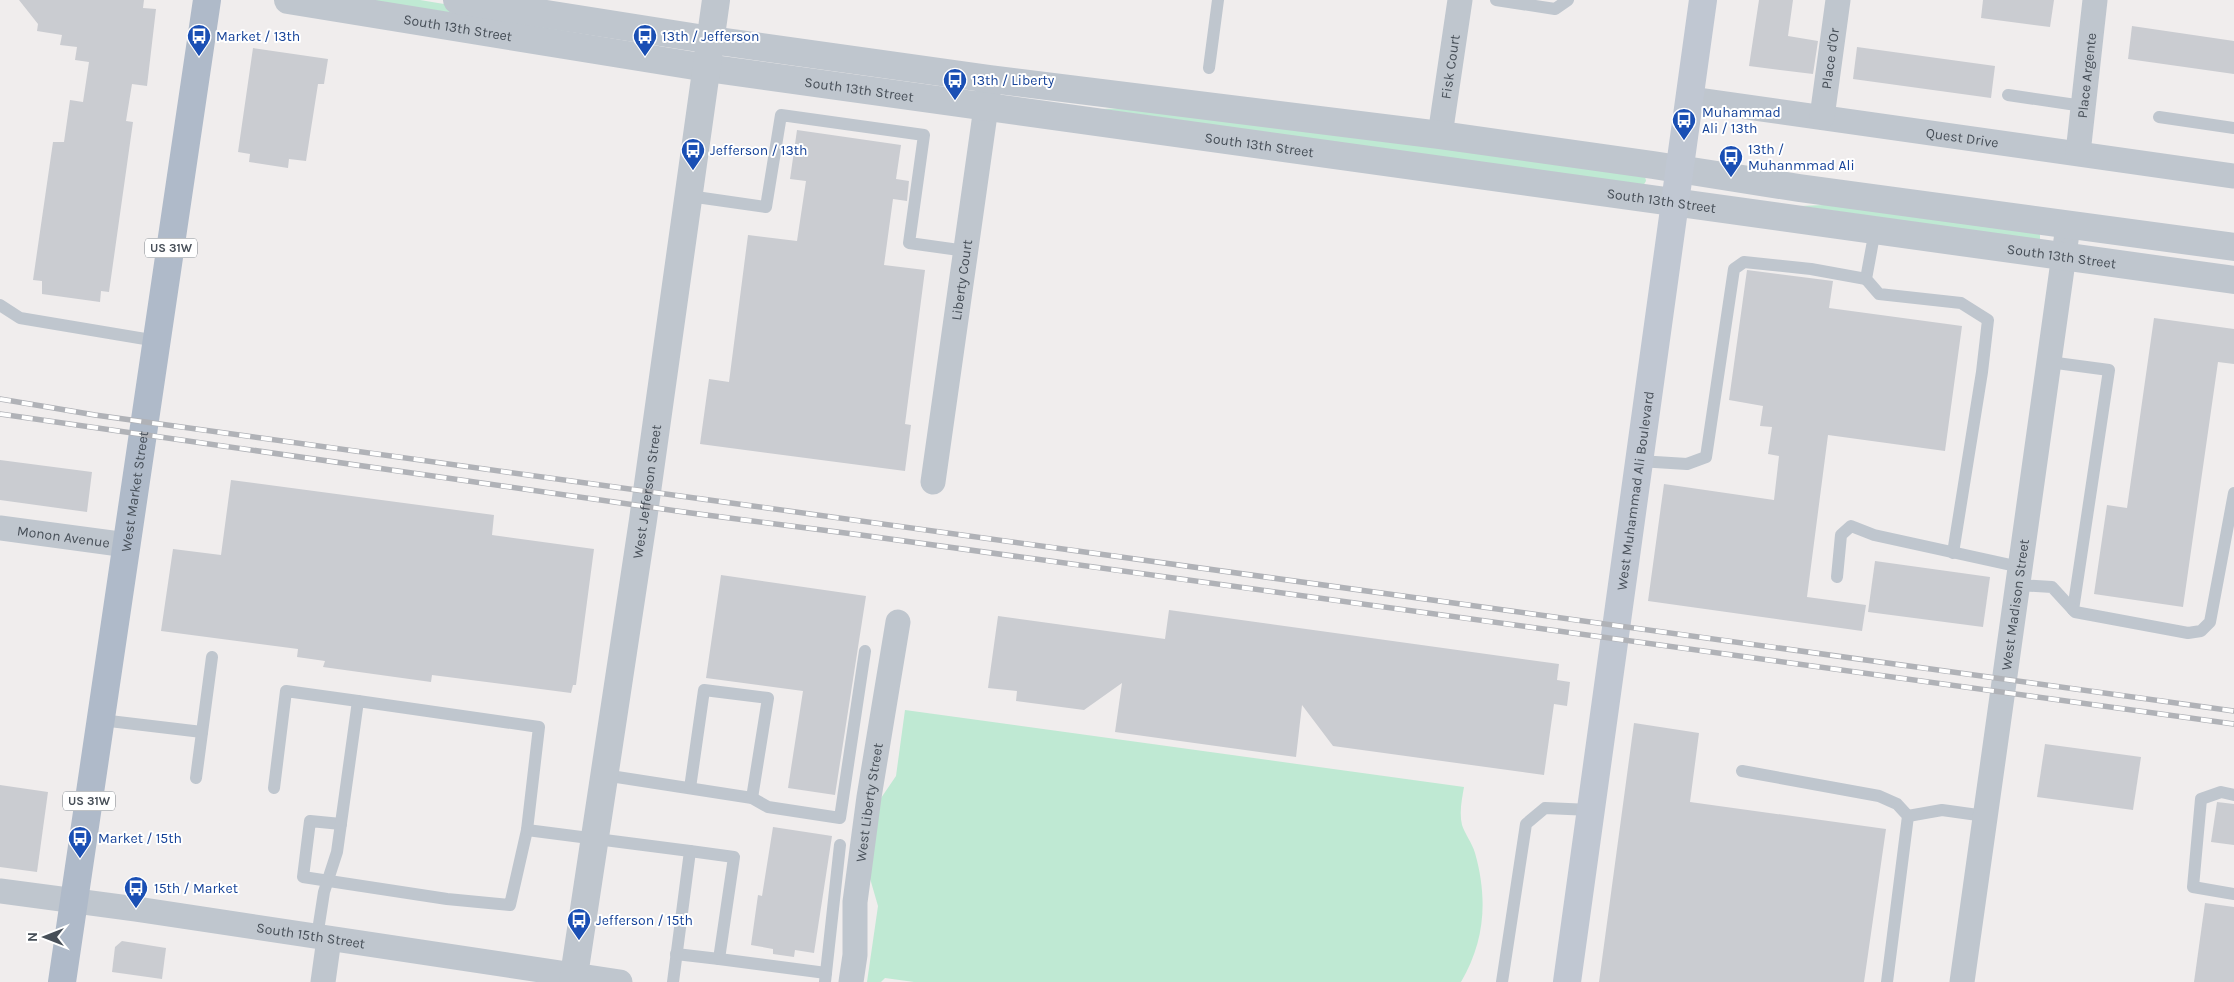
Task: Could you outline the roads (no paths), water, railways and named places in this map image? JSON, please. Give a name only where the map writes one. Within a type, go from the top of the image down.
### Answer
[{"type":"main road","name":"West Market Street","points":[[62,982],[207,0]]},
{"type":"main road","name":"West Muhammad Ali Boulevard","points":[[1567,982],[1703,0]]},
{"type":"street","name":"South 13th Street","points":[[288,0],[707,68],[2234,280]]},
{"type":"street","name":"South 13th Street","points":[[462,0],[710,40],[990,79],[1440,135],[2068,226],[2234,247]]},
{"type":"street","name":"West Jefferson Street","points":[[573,979],[644,520],[716,0]]},
{"type":"street","name":"Fisk Court","points":[[1440,135],[1460,0]]},
{"type":"street","name":"Place d'Or","points":[[1822,117],[1838,0]]},
{"type":"street","name":"Place Argente","points":[[2078,153],[2094,0]]},
{"type":"street","name":"Liberty Court","points":[[933,482],[990,79]]},
{"type":"street","name":"Quest Drive","points":[[1690,99],[2234,176]]},
{"type":"street","name":"West Madison Street","points":[[1962,982],[2068,226]]},
{"type":"street","name":"Monon Avenue","points":[[0,528],[127,545]]},
{"type":"street","name":"West Liberty Street","points":[[851,982],[855,955],[855,902],[869,797],[898,622]]},
{"type":"street","name":"South 15th Street","points":[[0,891],[323,938],[573,979],[620,982]]},
{"type":"street","points":[[323,938],[323,982]]},
{"type":"lane","points":[[1209,68],[1218,0]]},
{"type":"lane","points":[[1496,0],[1555,9],[1568,0]]},
{"type":"lane","points":[[2008,95],[2083,106]]},
{"type":"lane","points":[[689,196],[766,207],[781,115],[924,135],[909,243],[966,251]]},
{"type":"lane","points":[[2159,117],[2234,128]]},
{"type":"lane","points":[[1866,278],[1875,230]]},
{"type":"lane","points":[[1639,461],[1687,464],[1706,457],[1734,270],[1744,262],[1811,269],[1866,278],[1879,294],[1961,303],[1988,320],[1982,372],[1953,552]]},
{"type":"lane","points":[[0,305],[20,318],[157,341]]},
{"type":"lane","points":[[2049,362],[2110,370],[2073,610]]},
{"type":"lane","points":[[1836,577],[1841,535],[1850,526],[1874,535],[1953,552],[2052,587],[2075,612],[2188,633],[2200,631],[2210,622],[2234,493]]},
{"type":"lane","points":[[604,775],[752,798],[768,807],[840,818],[865,651]]},
{"type":"lane","points":[[196,778],[212,657]]},
{"type":"lane","points":[[274,788],[286,690],[540,727],[526,830],[510,905],[447,899],[303,877],[310,821],[341,824]]},
{"type":"lane","points":[[690,788],[704,690],[768,698],[752,798]]},
{"type":"lane","points":[[323,938],[324,892],[337,852],[358,701]]},
{"type":"lane","points":[[101,720],[202,732]]},
{"type":"lane","points":[[1742,771],[1879,796],[1897,804],[1908,816],[1887,982]]},
{"type":"lane","points":[[2234,795],[2221,792],[2201,799],[2193,887],[2234,894]]},
{"type":"lane","points":[[1502,982],[1526,824],[1545,808],[1567,807],[1590,810]]},
{"type":"lane","points":[[1908,816],[1942,810],[1985,816]]},
{"type":"lane","points":[[526,830],[734,857],[720,960]]},
{"type":"lane","points":[[676,954],[825,978],[840,845]]},
{"type":"lane","points":[[673,982],[690,851]]},
{"type":"railway","points":[[0,399],[95,415],[2234,711]]},
{"type":"railway","points":[[0,414],[691,513],[2234,724]]},
{"type":"place","name":"Market / 13th","points":[[199,57]]},
{"type":"place","name":"13th / Jefferson","points":[[645,57]]},
{"type":"place","name":"13th / Liberty","points":[[955,101]]},
{"type":"place","name":"Muhammad Ali / 13th","points":[[1684,141]]},
{"type":"place","name":"Jefferson / 13th","points":[[693,171]]},
{"type":"place","name":"13th / Muhanmmad Ali","points":[[1731,178]]},
{"type":"place","name":"Market / 15th","points":[[80,859]]},
{"type":"place","name":"15th / Market","points":[[136,909]]},
{"type":"place","name":"Jefferson / 15th","points":[[579,941]]}]
